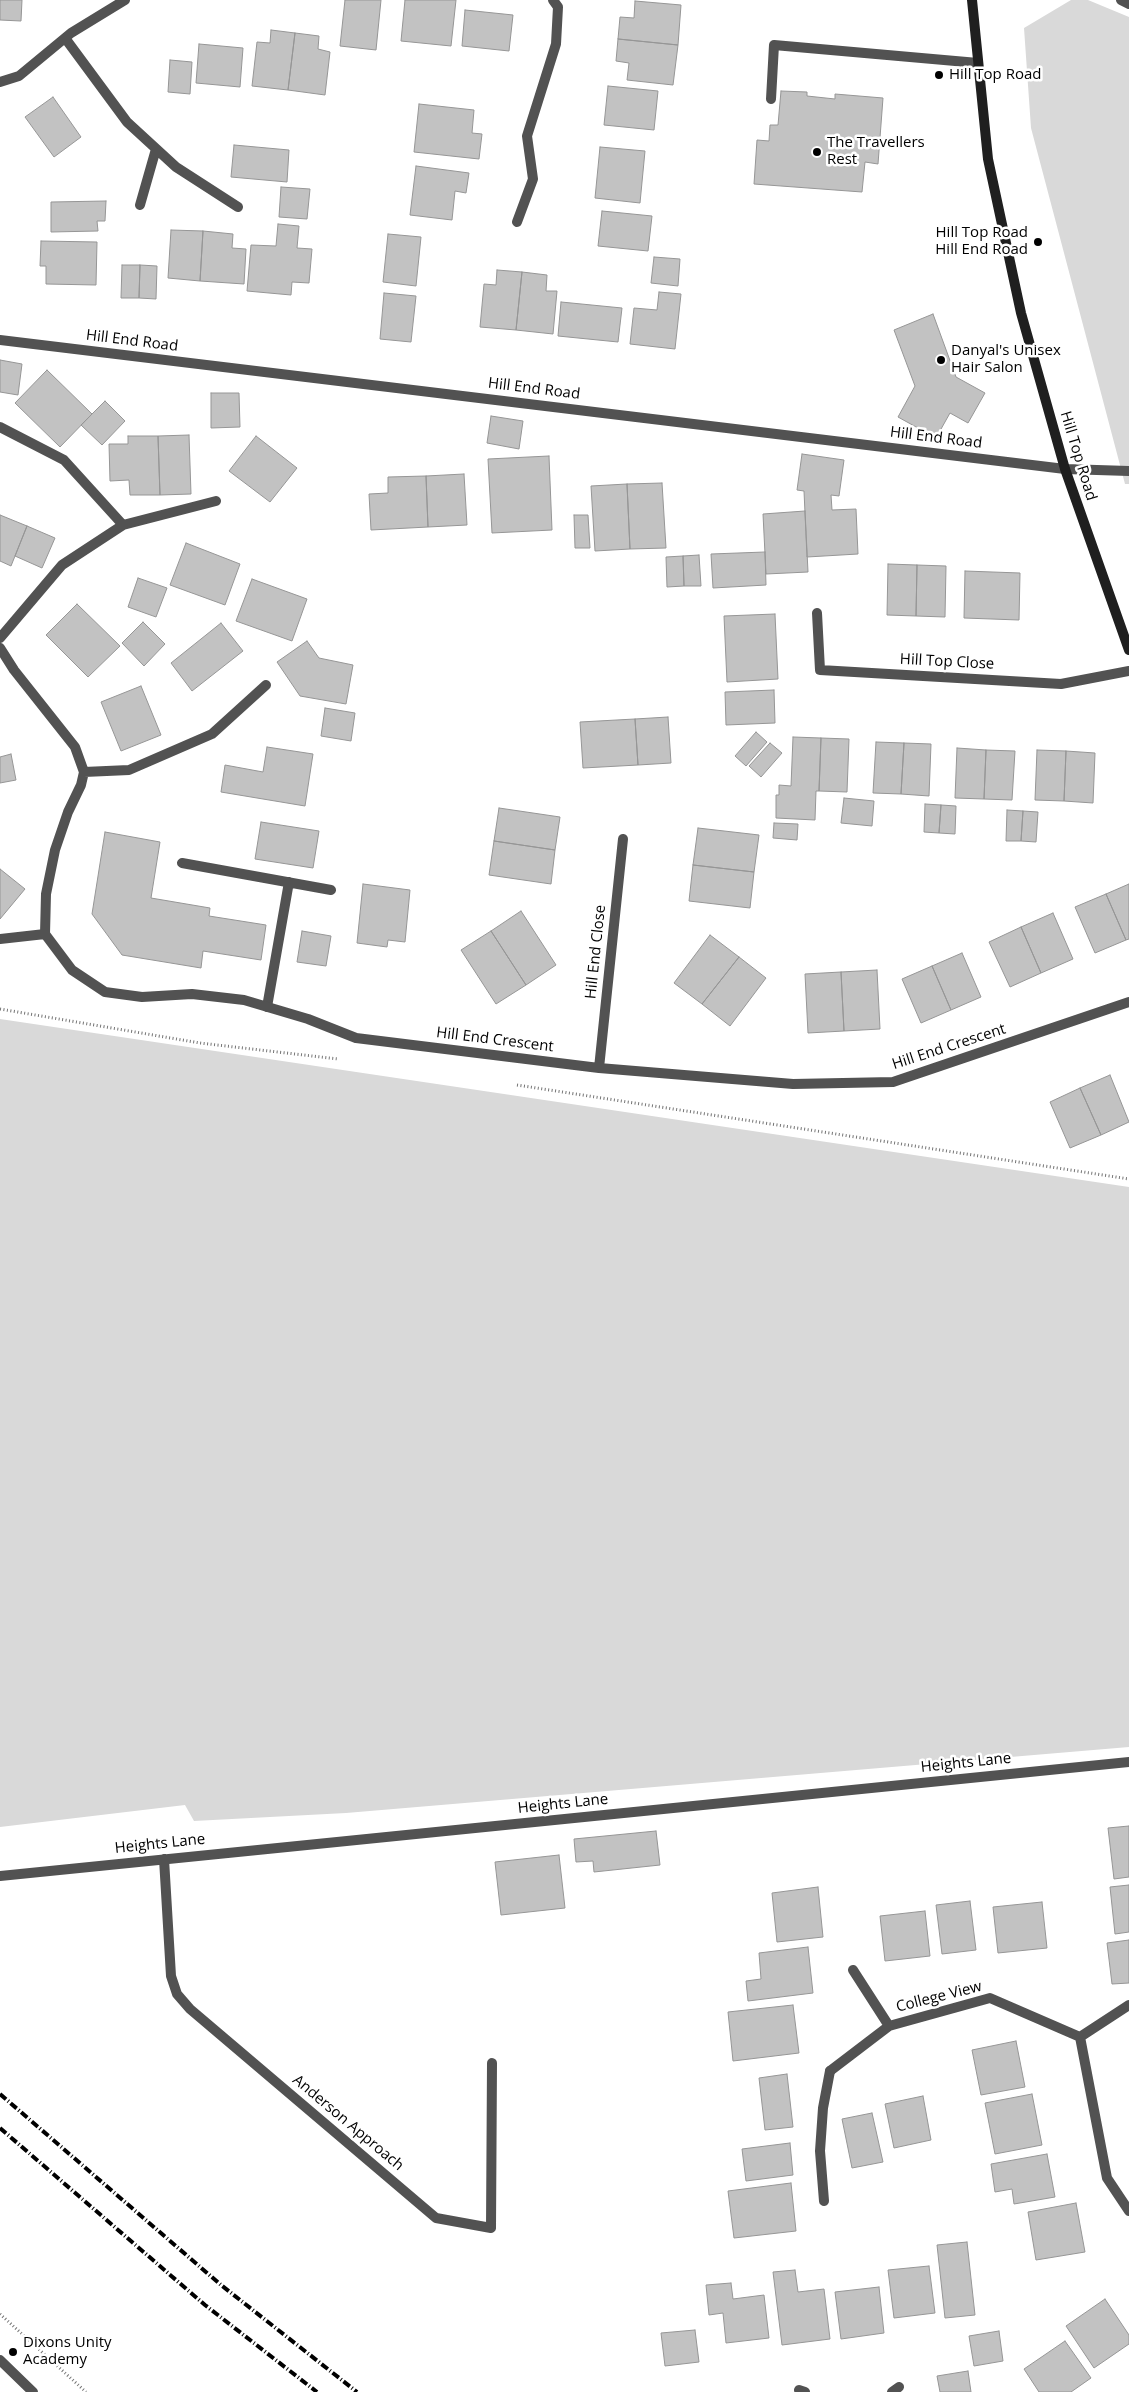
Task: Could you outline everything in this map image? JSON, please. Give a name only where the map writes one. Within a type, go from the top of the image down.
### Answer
[{"type":"street","points":[[0,82],[20,76],[65,38],[125,0]]},
{"type":"street","points":[[517,222],[534,180],[527,136],[556,44],[558,7],[553,0]]},
{"type":"street","name":"Hill Top Road","points":[[972,0],[988,159],[1017,294],[1065,468],[1129,650]]},
{"type":"street","points":[[1121,0],[1129,4]]},
{"type":"street","points":[[65,38],[127,122],[176,167],[238,207]]},
{"type":"street","points":[[771,99],[774,46],[978,63]]},
{"type":"street","points":[[140,205],[156,149]]},
{"type":"street","name":"Hill End Road","points":[[0,340],[1065,468],[1129,471]]},
{"type":"street","points":[[0,427],[64,460],[123,525]]},
{"type":"street","points":[[0,638],[62,565],[123,525],[216,502]]},
{"type":"street","name":"Hill Top Close","points":[[817,613],[820,670],[1061,684],[1129,671]]},
{"type":"street","points":[[0,648],[14,670],[75,747],[84,772],[81,785],[68,812],[55,850],[46,894],[44,934],[0,939]]},
{"type":"street","points":[[84,772],[128,770],[212,734],[266,685]]},
{"type":"street","name":"Hill End Close","points":[[599,1068],[623,839]]},
{"type":"street","points":[[182,863],[331,890]]},
{"type":"street","points":[[267,1007],[289,882]]},
{"type":"street","name":"Hill End Crescent","points":[[44,934],[72,970],[106,992],[142,997],[192,994],[244,1000],[308,1019],[356,1038],[599,1068],[794,1084],[893,1082],[1129,1002]]},
{"type":"street","name":"Heights Lane","points":[[0,1876],[1129,1762]]},
{"type":"street","name":"Anderson Approach","points":[[164,1859],[171,1976],[176,1994],[190,2009],[436,2218],[491,2228],[492,2063]]},
{"type":"street","name":"College View","points":[[853,1970],[889,2026]]},
{"type":"street","name":"College View","points":[[824,2201],[820,2151],[823,2108],[830,2071],[889,2026],[990,1998],[1080,2037]]},
{"type":"street","points":[[1129,2005],[1080,2037],[1107,2178],[1129,2211]]},
{"type":"street","points":[[0,2360],[33,2392]]},
{"type":"path","points":[[0,1009],[200,1043],[346,1060]]},
{"type":"path","points":[[512,1085],[1129,1179]]},
{"type":"path","points":[[0,2314],[86,2392]]},
{"type":"shaded area","points":[[1071,0],[1088,0],[1129,17],[1129,484],[1125,484],[1031,128],[1024,28]]},
{"type":"shaded area","points":[[0,1019],[1129,1187],[1129,1747],[346,1813],[194,1821],[185,1805],[0,1827]]},
{"type":"building","points":[[0,0],[22,0],[21,21],[0,20]]},
{"type":"building","points":[[345,0],[381,0],[376,50],[340,46]]},
{"type":"building","points":[[405,0],[456,0],[451,46],[401,41]]},
{"type":"building","points":[[635,1],[681,5],[678,45],[618,39],[620,17],[634,18]]},
{"type":"building","points":[[465,10],[513,15],[509,51],[462,46]]},
{"type":"building","points":[[271,30],[295,33],[288,90],[252,86],[257,42],[270,43]]},
{"type":"building","points":[[295,33],[319,36],[318,49],[330,52],[325,95],[288,90]]},
{"type":"building","points":[[618,39],[678,45],[673,85],[627,80],[629,63],[616,61]]},
{"type":"building","points":[[199,44],[243,48],[240,87],[196,83]]},
{"type":"building","points":[[170,60],[192,62],[190,94],[168,92]]},
{"type":"building","points":[[608,86],[658,91],[654,130],[604,125]]},
{"type":"building","name":"The Travellers Rest","points":[[781,91],[807,92],[807,96],[835,99],[835,94],[883,98],[878,164],[865,162],[862,192],[754,184],[757,140],[769,141],[770,125],[778,125]]},
{"type":"building","points":[[53,97],[81,137],[54,157],[25,117]]},
{"type":"building","points":[[419,104],[474,110],[472,133],[482,134],[479,159],[414,152]]},
{"type":"building","points":[[234,145],[289,150],[287,182],[231,177]]},
{"type":"building","points":[[600,147],[645,151],[640,203],[595,198]]},
{"type":"building","points":[[416,166],[469,173],[466,193],[455,191],[452,220],[410,215]]},
{"type":"building","points":[[281,187],[310,189],[307,219],[279,217]]},
{"type":"building","points":[[106,201],[105,221],[97,221],[98,231],[51,232],[51,202]]},
{"type":"building","points":[[602,211],[652,216],[648,251],[598,246]]},
{"type":"building","points":[[278,224],[299,226],[297,248],[312,249],[309,283],[292,282],[291,295],[247,291],[251,245],[276,246]]},
{"type":"building","points":[[171,230],[203,231],[200,281],[168,278]]},
{"type":"building","points":[[203,231],[233,234],[232,248],[246,249],[244,284],[200,281]]},
{"type":"building","points":[[388,234],[421,237],[416,286],[383,282]]},
{"type":"building","points":[[41,241],[97,242],[96,285],[46,284],[46,266],[40,266]]},
{"type":"building","points":[[654,257],[680,259],[678,286],[651,283]]},
{"type":"building","points":[[122,265],[140,265],[139,298],[121,298]]},
{"type":"building","points":[[140,265],[157,266],[156,299],[139,298]]},
{"type":"building","points":[[497,270],[522,272],[516,330],[480,327],[484,284],[496,285]]},
{"type":"building","points":[[522,272],[547,275],[546,291],[557,291],[553,334],[516,330]]},
{"type":"building","points":[[659,292],[681,294],[675,349],[630,344],[634,308],[657,310]]},
{"type":"building","points":[[384,293],[416,296],[411,342],[380,339]]},
{"type":"building","points":[[561,302],[622,308],[618,342],[558,336]]},
{"type":"building","points":[[933,314],[956,377],[985,393],[968,423],[950,413],[936,438],[898,417],[915,386],[894,330]]},
{"type":"building","points":[[0,360],[22,364],[18,395],[0,392]]},
{"type":"building","points":[[47,370],[92,414],[60,447],[15,403]]},
{"type":"building","points":[[211,393],[239,393],[240,427],[211,428]]},
{"type":"building","points":[[105,401],[125,421],[102,445],[81,425]]},
{"type":"building","points":[[491,416],[523,421],[519,449],[487,443]]},
{"type":"building","points":[[189,435],[191,494],[160,495],[158,436]]},
{"type":"building","points":[[128,436],[158,436],[160,495],[130,495],[129,480],[110,481],[109,444],[128,444]]},
{"type":"building","points":[[256,436],[297,468],[270,502],[229,471]]},
{"type":"building","points":[[802,454],[844,460],[839,496],[831,495],[832,510],[856,509],[858,554],[807,557],[804,491],[797,490]]},
{"type":"building","points":[[549,456],[552,530],[492,533],[488,459]]},
{"type":"building","points":[[464,474],[467,525],[428,527],[426,476]]},
{"type":"building","points":[[426,476],[428,527],[371,530],[369,494],[388,493],[388,477]]},
{"type":"building","points":[[662,483],[666,548],[630,549],[627,484]]},
{"type":"building","points":[[627,484],[630,549],[595,551],[591,486]]},
{"type":"building","points":[[805,511],[808,572],[766,574],[763,514]]},
{"type":"building","points":[[0,515],[27,526],[11,566],[0,561]]},
{"type":"building","points":[[574,515],[588,515],[590,548],[575,548]]},
{"type":"building","points":[[27,526],[55,538],[42,568],[15,556]]},
{"type":"building","points":[[186,543],[240,564],[225,605],[170,585]]},
{"type":"building","points":[[765,552],[766,585],[713,588],[711,554]]},
{"type":"building","points":[[699,555],[701,586],[684,586],[683,556]]},
{"type":"building","points":[[683,556],[684,586],[667,587],[666,557]]},
{"type":"building","points":[[888,564],[917,565],[916,616],[887,615]]},
{"type":"building","points":[[917,565],[946,566],[945,617],[916,616]]},
{"type":"building","points":[[965,571],[1020,573],[1019,620],[964,618]]},
{"type":"building","points":[[138,578],[167,588],[156,617],[128,607]]},
{"type":"building","points":[[252,579],[307,599],[292,641],[236,621]]},
{"type":"building","points":[[77,604],[120,646],[88,677],[46,635]]},
{"type":"building","points":[[775,614],[778,679],[727,682],[724,616]]},
{"type":"building","points":[[143,622],[165,644],[144,666],[122,643]]},
{"type":"building","points":[[221,623],[243,651],[192,691],[171,663]]},
{"type":"building","points":[[307,641],[319,658],[353,665],[346,704],[300,696],[277,662]]},
{"type":"building","points":[[141,686],[161,735],[121,751],[101,702]]},
{"type":"building","points":[[774,690],[775,723],[726,725],[725,692]]},
{"type":"building","points":[[325,708],[355,713],[351,741],[321,736]]},
{"type":"building","points":[[668,717],[671,763],[638,765],[635,719]]},
{"type":"building","points":[[635,719],[638,765],[583,768],[580,722]]},
{"type":"building","points":[[756,732],[767,742],[746,766],[735,756]]},
{"type":"building","points":[[793,737],[821,738],[819,791],[816,791],[815,820],[776,818],[776,795],[779,795],[779,785],[791,786]]},
{"type":"building","points":[[821,738],[849,739],[847,792],[819,791]]},
{"type":"building","points":[[876,742],[904,743],[901,794],[873,793]]},
{"type":"building","points":[[770,743],[782,753],[761,777],[749,766]]},
{"type":"building","points":[[904,743],[931,744],[929,796],[901,794]]},
{"type":"building","points":[[267,747],[313,754],[305,806],[221,792],[225,765],[263,772]]},
{"type":"building","points":[[957,748],[986,750],[984,799],[955,798]]},
{"type":"building","points":[[986,750],[1015,751],[1012,800],[984,799]]},
{"type":"building","points":[[1037,750],[1066,751],[1064,801],[1035,800]]},
{"type":"building","points":[[1066,751],[1095,753],[1093,803],[1064,801]]},
{"type":"building","points":[[11,754],[16,780],[0,783],[0,757]]},
{"type":"building","points":[[844,798],[874,801],[872,826],[841,823]]},
{"type":"building","points":[[925,804],[941,805],[939,833],[924,832]]},
{"type":"building","points":[[941,805],[956,806],[955,834],[939,833]]},
{"type":"building","points":[[499,808],[560,817],[555,850],[494,841]]},
{"type":"building","points":[[1007,810],[1023,811],[1021,841],[1006,841]]},
{"type":"building","points":[[1023,811],[1038,812],[1036,842],[1021,841]]},
{"type":"building","points":[[261,822],[319,831],[313,868],[255,859]]},
{"type":"building","points":[[774,823],[798,824],[797,840],[773,838]]},
{"type":"building","points":[[698,828],[759,835],[754,872],[693,865]]},
{"type":"building","points":[[105,832],[160,842],[151,898],[210,908],[209,916],[266,925],[261,960],[203,951],[201,968],[122,955],[92,914]]},
{"type":"building","points":[[494,841],[555,850],[551,884],[489,875]]},
{"type":"building","points":[[693,865],[754,872],[750,908],[689,901]]},
{"type":"building","points":[[0,869],[25,889],[0,919]]},
{"type":"building","points":[[363,884],[410,890],[405,942],[388,940],[387,947],[357,943]]},
{"type":"building","points":[[1129,884],[1129,939],[1126,940],[1106,894]]},
{"type":"building","points":[[1106,894],[1126,940],[1095,953],[1075,907]]},
{"type":"building","points":[[521,911],[556,965],[526,985],[491,931]]},
{"type":"building","points":[[1053,913],[1073,959],[1041,973],[1021,927]]},
{"type":"building","points":[[1021,927],[1041,973],[1010,987],[989,942]]},
{"type":"building","points":[[302,931],[331,936],[326,966],[297,962]]},
{"type":"building","points":[[491,931],[526,985],[496,1004],[461,950]]},
{"type":"building","points":[[710,935],[739,957],[702,1004],[674,983]]},
{"type":"building","points":[[962,953],[981,997],[951,1010],[932,966]]},
{"type":"building","points":[[739,957],[766,978],[730,1026],[702,1004]]},
{"type":"building","points":[[932,966],[951,1010],[921,1023],[902,979]]},
{"type":"building","points":[[877,970],[880,1029],[844,1031],[841,972]]},
{"type":"building","points":[[841,972],[844,1031],[808,1033],[805,974]]},
{"type":"building","points":[[1110,1075],[1129,1122],[1101,1135],[1080,1088]]},
{"type":"building","points":[[1080,1088],[1101,1135],[1070,1148],[1050,1102]]},
{"type":"building","points":[[1129,1826],[1129,1877],[1114,1879],[1108,1828]]},
{"type":"building","points":[[656,1831],[660,1865],[594,1872],[593,1861],[576,1862],[574,1839]]},
{"type":"building","points":[[559,1855],[565,1908],[501,1915],[495,1862]]},
{"type":"building","points":[[1129,1885],[1129,1932],[1115,1934],[1110,1887]]},
{"type":"building","points":[[818,1887],[823,1937],[777,1942],[772,1893]]},
{"type":"building","points":[[970,1901],[976,1950],[942,1954],[936,1905]]},
{"type":"building","points":[[1042,1902],[1047,1948],[998,1953],[993,1907]]},
{"type":"building","points":[[925,1911],[930,1956],[885,1961],[880,1916]]},
{"type":"building","points":[[1129,1940],[1129,1983],[1112,1984],[1107,1943]]},
{"type":"building","points":[[808,1947],[813,1993],[748,2001],[746,1981],[761,1979],[759,1953]]},
{"type":"building","points":[[793,2005],[799,2053],[733,2061],[728,2012]]},
{"type":"building","points":[[1016,2041],[1025,2087],[981,2095],[972,2050]]},
{"type":"building","points":[[787,2074],[793,2127],[765,2130],[759,2078]]},
{"type":"building","points":[[1032,2094],[1042,2145],[995,2154],[985,2103]]},
{"type":"building","points":[[923,2096],[931,2140],[894,2148],[885,2104]]},
{"type":"building","points":[[872,2113],[883,2162],[852,2168],[842,2119]]},
{"type":"building","points":[[790,2143],[793,2175],[746,2181],[742,2149]]},
{"type":"building","points":[[1047,2154],[1055,2197],[1014,2204],[1012,2189],[995,2192],[991,2164]]},
{"type":"building","points":[[791,2183],[796,2231],[734,2238],[728,2191]]},
{"type":"building","points":[[1076,2203],[1085,2252],[1036,2260],[1028,2212]]},
{"type":"building","points":[[967,2242],[975,2315],[945,2318],[937,2245]]},
{"type":"building","points":[[929,2266],[935,2313],[894,2318],[888,2270]]},
{"type":"building","points":[[795,2270],[798,2292],[824,2289],[830,2339],[782,2345],[773,2272]]},
{"type":"building","points":[[731,2283],[733,2299],[764,2295],[769,2338],[726,2343],[723,2313],[709,2315],[706,2285]]},
{"type":"building","points":[[879,2287],[884,2333],[841,2339],[835,2292]]},
{"type":"building","points":[[1105,2299],[1129,2335],[1129,2344],[1094,2368],[1066,2326]]},
{"type":"building","points":[[695,2330],[699,2362],[665,2366],[661,2333]]},
{"type":"building","points":[[999,2331],[1003,2361],[974,2366],[969,2336]]},
{"type":"building","points":[[1065,2341],[1091,2378],[1071,2392],[1039,2392],[1024,2369]]},
{"type":"building","points":[[968,2371],[971,2392],[940,2392],[937,2376]]},
{"type":"railway","points":[[0,2094],[221,2285],[357,2392]]},
{"type":"railway","points":[[0,2128],[205,2305],[317,2392]]},
{"type":"place","name":"Hill Top Road","points":[[939,75]]},
{"type":"place","name":"The Travellers Rest","points":[[817,152]]},
{"type":"place","name":"Hill Top Road Hill End Road","points":[[1038,242]]},
{"type":"place","name":"Danyal's Unisex Hair Salon","points":[[941,360]]},
{"type":"place","name":"Dixons Unity Academy","points":[[13,2352]]}]
